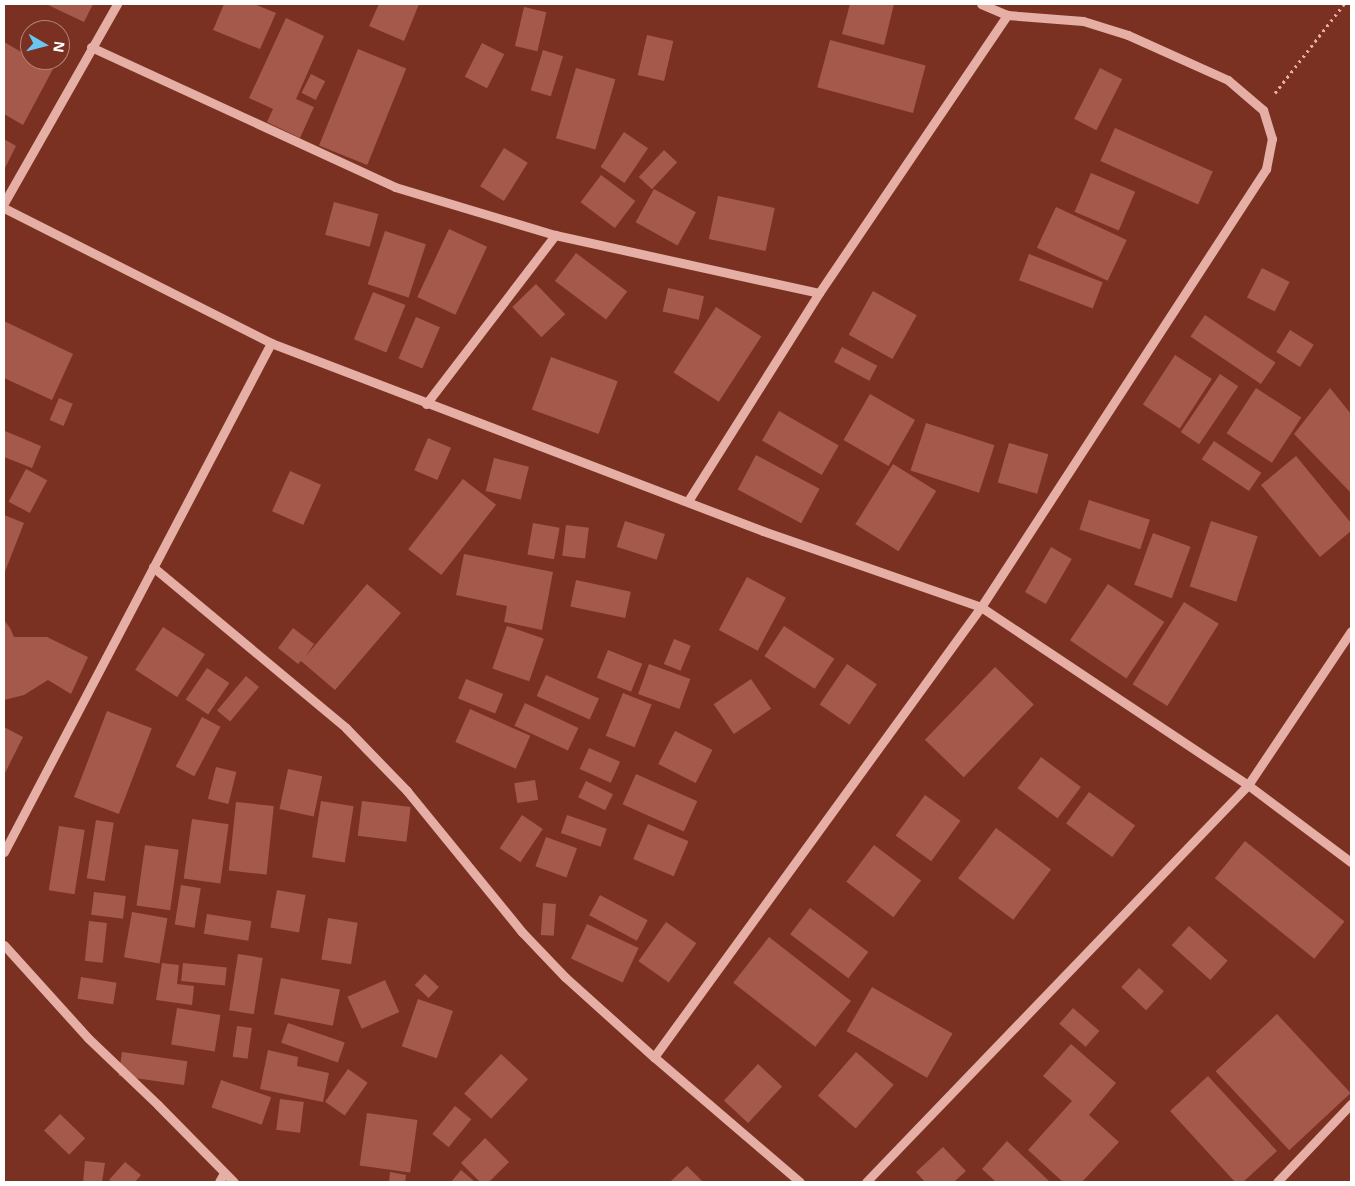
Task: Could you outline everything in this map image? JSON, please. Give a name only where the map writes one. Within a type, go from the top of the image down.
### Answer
[{"type":"street","points":[[4,203],[117,4]]},
{"type":"street","points":[[654,1057],[981,607],[1266,169],[1272,139],[1263,110],[1228,80],[1128,35],[1083,22],[1007,15],[981,4]]},
{"type":"street","points":[[688,501],[819,293],[1007,15]]},
{"type":"street","points":[[91,47],[395,187],[555,235],[819,293]]},
{"type":"street","points":[[4,208],[271,343],[426,404],[688,501],[763,531],[981,607],[1248,785],[1351,862]]},
{"type":"street","points":[[426,404],[555,235]]},
{"type":"street","points":[[4,852],[271,343]]},
{"type":"street","points":[[153,567],[346,728],[407,791],[483,886],[546,958],[654,1057],[800,1182]]},
{"type":"street","points":[[866,1182],[1248,785],[1351,631]]},
{"type":"street","points":[[4,945],[88,1038],[234,1182]]},
{"type":"street","points":[[1277,1182],[1351,1104]]},
{"type":"street","points":[[219,1182],[224,1173]]},
{"type":"path","points":[[1263,110],[1344,4]]},
{"type":"building","points":[[46,4],[93,4],[84,22]]},
{"type":"building","points":[[224,4],[254,4],[276,13],[260,49],[213,30]]},
{"type":"building","points":[[379,4],[419,4],[404,41],[369,26]]},
{"type":"building","points":[[850,4],[894,4],[884,45],[842,34]]},
{"type":"building","points":[[524,7],[546,12],[537,51],[515,46]]},
{"type":"building","points":[[286,18],[324,36],[296,99],[314,107],[300,138],[267,122],[273,109],[249,98]]},
{"type":"building","points":[[647,35],[673,41],[664,81],[638,75]]},
{"type":"building","points":[[830,40],[926,66],[913,113],[817,87]]},
{"type":"building","points":[[4,42],[20,51],[20,70],[52,70],[23,125],[4,114]]},
{"type":"building","points":[[482,43],[504,54],[487,88],[465,77]]},
{"type":"building","points":[[358,49],[406,68],[367,165],[319,145]]},
{"type":"building","points":[[543,50],[563,56],[551,96],[531,90]]},
{"type":"building","points":[[576,68],[615,79],[595,149],[556,138]]},
{"type":"building","points":[[1100,68],[1122,79],[1096,130],[1074,119]]},
{"type":"building","points":[[311,74],[325,81],[316,100],[301,93]]},
{"type":"building","points":[[1115,128],[1213,172],[1198,204],[1100,161]]},
{"type":"building","points":[[624,132],[648,148],[625,183],[601,167]]},
{"type":"building","points":[[4,139],[16,146],[4,170]]},
{"type":"building","points":[[504,148],[528,163],[504,201],[480,186]]},
{"type":"building","points":[[664,150],[677,162],[652,189],[639,177]]},
{"type":"building","points":[[1091,173],[1135,192],[1119,230],[1075,212]]},
{"type":"building","points":[[601,175],[635,201],[615,228],[581,202]]},
{"type":"building","points":[[654,189],[696,212],[678,246],[636,222]]},
{"type":"building","points":[[718,196],[775,208],[766,251],[709,239]]},
{"type":"building","points":[[334,202],[378,214],[370,247],[325,235]]},
{"type":"building","points":[[1056,207],[1127,240],[1108,281],[1037,248]]},
{"type":"building","points":[[449,229],[487,247],[455,315],[417,297]]},
{"type":"building","points":[[385,231],[426,244],[409,298],[368,284]]},
{"type":"building","points":[[576,253],[627,292],[606,319],[555,281]]},
{"type":"building","points":[[1029,254],[1103,282],[1093,308],[1019,280]]},
{"type":"building","points":[[1262,268],[1290,282],[1275,311],[1247,297]]},
{"type":"building","points":[[536,284],[565,314],[541,337],[512,307]]},
{"type":"building","points":[[668,288],[704,296],[699,320],[663,311]]},
{"type":"building","points":[[873,291],[917,315],[892,359],[849,335]]},
{"type":"building","points":[[373,292],[405,305],[386,352],[354,339]]},
{"type":"building","points":[[716,307],[761,336],[719,402],[674,372]]},
{"type":"building","points":[[1205,315],[1275,363],[1261,384],[1190,337]]},
{"type":"building","points":[[416,317],[440,327],[422,369],[398,358]]},
{"type":"building","points":[[4,321],[73,354],[52,400],[4,378]]},
{"type":"building","points":[[1290,330],[1314,345],[1300,367],[1276,352]]},
{"type":"building","points":[[842,347],[877,366],[869,381],[834,362]]},
{"type":"building","points":[[1175,355],[1212,379],[1180,428],[1143,404]]},
{"type":"building","points":[[551,357],[618,381],[599,434],[532,410]]},
{"type":"building","points":[[1220,374],[1238,386],[1199,444],[1181,432]]},
{"type":"building","points":[[1256,388],[1301,417],[1272,463],[1227,433]]},
{"type":"building","points":[[1330,388],[1351,414],[1351,493],[1294,434]]},
{"type":"building","points":[[870,394],[915,420],[889,466],[844,440]]},
{"type":"building","points":[[59,398],[73,404],[63,426],[50,420]]},
{"type":"building","points":[[779,411],[839,446],[822,475],[762,440]]},
{"type":"building","points":[[926,423],[994,445],[979,493],[911,471]]},
{"type":"building","points":[[5,431],[41,446],[32,468],[4,457]]},
{"type":"building","points":[[428,438],[451,448],[437,480],[414,470]]},
{"type":"building","points":[[1214,441],[1261,473],[1249,491],[1202,459]]},
{"type":"building","points":[[1009,443],[1048,454],[1037,494],[998,482]]},
{"type":"building","points":[[756,455],[820,489],[801,523],[738,489]]},
{"type":"building","points":[[1296,456],[1351,523],[1351,531],[1320,557],[1261,485]]},
{"type":"building","points":[[494,458],[529,467],[521,500],[486,491]]},
{"type":"building","points":[[893,464],[936,491],[899,551],[855,524]]},
{"type":"building","points":[[26,469],[47,480],[30,513],[9,502]]},
{"type":"building","points":[[290,471],[321,485],[303,525],[272,511]]},
{"type":"building","points":[[463,479],[496,505],[441,575],[408,549]]},
{"type":"building","points":[[1089,500],[1150,520],[1140,549],[1079,529]]},
{"type":"building","points":[[4,515],[24,523],[4,574]]},
{"type":"building","points":[[625,521],[665,534],[657,560],[617,547]]},
{"type":"building","points":[[1211,521],[1258,536],[1236,602],[1190,587]]},
{"type":"building","points":[[533,523],[560,528],[554,559],[527,555]]},
{"type":"building","points":[[566,525],[589,528],[585,559],[562,556]]},
{"type":"building","points":[[1153,533],[1191,547],[1172,598],[1134,585]]},
{"type":"building","points":[[1051,547],[1072,559],[1046,604],[1025,592]]},
{"type":"building","points":[[464,554],[553,572],[542,630],[504,622],[507,606],[456,595]]},
{"type":"building","points":[[747,577],[786,598],[758,651],[719,630]]},
{"type":"building","points":[[576,580],[631,592],[625,618],[570,606]]},
{"type":"building","points":[[367,584],[401,613],[335,690],[301,661],[298,664],[278,648],[293,628],[314,644],[306,656]]},
{"type":"building","points":[[1108,584],[1164,622],[1126,678],[1070,640]]},
{"type":"building","points":[[1184,602],[1219,624],[1167,706],[1133,684]]},
{"type":"building","points":[[4,620],[14,637],[47,637],[88,657],[71,694],[48,680],[24,695],[4,700]]},
{"type":"building","points":[[507,626],[544,639],[529,681],[492,669]]},
{"type":"building","points":[[784,626],[834,659],[815,689],[764,656]]},
{"type":"building","points":[[163,627],[205,654],[177,697],[135,670]]},
{"type":"building","points":[[674,639],[691,646],[681,671],[664,664]]},
{"type":"building","points":[[608,650],[642,664],[631,692],[597,678]]},
{"type":"building","points":[[649,664],[690,679],[679,709],[638,694]]},
{"type":"building","points":[[847,664],[877,684],[849,725],[820,705]]},
{"type":"building","points":[[995,667],[1034,705],[964,777],[925,740]]},
{"type":"building","points":[[207,668],[229,683],[208,715],[186,700]]},
{"type":"building","points":[[546,675],[599,699],[590,720],[537,696]]},
{"type":"building","points":[[246,676],[259,687],[230,721],[217,710]]},
{"type":"building","points":[[466,679],[503,694],[495,713],[458,698]]},
{"type":"building","points":[[751,679],[771,709],[734,734],[714,704]]},
{"type":"building","points":[[623,693],[652,705],[635,747],[606,736]]},
{"type":"building","points":[[525,703],[578,728],[568,751],[514,726]]},
{"type":"building","points":[[470,709],[530,736],[516,769],[455,742]]},
{"type":"building","points":[[107,711],[152,728],[119,814],[74,797]]},
{"type":"building","points":[[202,717],[221,727],[194,776],[176,766]]},
{"type":"building","points":[[4,727],[23,737],[4,775]]},
{"type":"building","points":[[675,731],[712,750],[696,783],[658,764]]},
{"type":"building","points":[[589,748],[620,762],[611,783],[580,769]]},
{"type":"building","points":[[1041,757],[1081,787],[1057,818],[1018,788]]},
{"type":"building","points":[[216,767],[236,772],[228,804],[208,799]]},
{"type":"building","points":[[288,769],[322,776],[314,816],[279,809]]},
{"type":"building","points":[[636,774],[697,801],[684,831],[623,804]]},
{"type":"building","points":[[535,780],[538,800],[517,803],[514,783]]},
{"type":"building","points":[[586,781],[613,794],[605,810],[578,797]]},
{"type":"building","points":[[1089,792],[1135,826],[1112,857],[1066,824]]},
{"type":"building","points":[[925,795],[961,821],[931,861],[896,835]]},
{"type":"building","points":[[321,801],[354,806],[345,862],[312,857]]},
{"type":"building","points":[[362,801],[411,807],[406,842],[358,836]]},
{"type":"building","points":[[236,802],[274,806],[267,875],[229,871]]},
{"type":"building","points":[[522,815],[543,829],[520,862],[500,848]]},
{"type":"building","points":[[567,815],[607,829],[601,847],[561,833]]},
{"type":"building","points":[[192,819],[229,824],[220,884],[184,878]]},
{"type":"building","points":[[96,820],[114,823],[105,881],[87,878]]},
{"type":"building","points":[[648,824],[689,841],[674,876],[633,859]]},
{"type":"building","points":[[59,826],[85,830],[75,894],[49,890]]},
{"type":"building","points":[[996,828],[1051,870],[1013,920],[958,878]]},
{"type":"building","points":[[546,837],[577,848],[566,877],[535,866]]},
{"type":"building","points":[[1245,841],[1344,922],[1314,959],[1215,878]]},
{"type":"building","points":[[145,845],[179,850],[170,910],[137,905]]},
{"type":"building","points":[[874,845],[921,881],[893,917],[846,882]]},
{"type":"building","points":[[181,885],[201,888],[194,928],[175,925]]},
{"type":"building","points":[[277,890],[306,895],[299,932],[270,927]]},
{"type":"building","points":[[94,892],[126,896],[123,919],[91,915]]},
{"type":"building","points":[[600,895],[648,920],[637,941],[589,915]]},
{"type":"building","points":[[543,903],[556,904],[554,936],[541,935]]},
{"type":"building","points":[[810,908],[868,952],[848,978],[790,934]]},
{"type":"building","points":[[132,912],[167,918],[159,964],[124,957]]},
{"type":"building","points":[[207,914],[251,921],[248,941],[204,934]]},
{"type":"building","points":[[328,918],[358,923],[351,964],[321,959]]},
{"type":"building","points":[[89,921],[107,923],[103,963],[85,961]]},
{"type":"building","points":[[666,922],[696,943],[669,983],[638,961]]},
{"type":"building","points":[[587,924],[639,948],[623,983],[571,958]]},
{"type":"building","points":[[1189,926],[1228,961],[1210,980],[1172,945]]},
{"type":"building","points":[[769,937],[851,1001],[815,1047],[733,983]]},
{"type":"building","points":[[238,954],[263,958],[254,1014],[229,1010]]},
{"type":"building","points":[[162,963],[179,965],[177,984],[194,986],[192,1005],[156,1000]]},
{"type":"building","points":[[183,963],[227,968],[225,986],[181,981]]},
{"type":"building","points":[[1139,968],[1164,991],[1146,1010],[1121,987]]},
{"type":"building","points":[[425,974],[439,987],[429,998],[415,985]]},
{"type":"building","points":[[81,977],[117,983],[113,1004],[78,999]]},
{"type":"building","points":[[281,978],[340,989],[333,1026],[274,1014]]},
{"type":"building","points":[[385,980],[399,1012],[362,1029],[348,997]]},
{"type":"building","points":[[872,987],[953,1034],[927,1078],[847,1031]]},
{"type":"building","points":[[418,999],[453,1011],[437,1058],[402,1046]]},
{"type":"building","points":[[177,1008],[220,1015],[215,1051],[171,1045]]},
{"type":"building","points":[[1073,1008],[1099,1031],[1086,1047],[1059,1024]]},
{"type":"building","points":[[1277,1014],[1351,1093],[1289,1150],[1216,1071]]},
{"type":"building","points":[[288,1023],[345,1043],[338,1062],[281,1043]]},
{"type":"building","points":[[237,1026],[252,1028],[248,1059],[233,1057]]},
{"type":"building","points":[[1071,1044],[1116,1083],[1089,1115],[1119,1142],[1082,1182],[1063,1182],[1028,1150],[1072,1101],[1043,1076]]},
{"type":"building","points":[[268,1050],[298,1057],[297,1066],[329,1073],[323,1102],[260,1089]]},
{"type":"building","points":[[122,1052],[187,1061],[184,1085],[119,1076]]},
{"type":"building","points":[[856,1052],[894,1085],[856,1129],[818,1096]]},
{"type":"building","points":[[501,1054],[528,1079],[491,1119],[464,1093]]},
{"type":"building","points":[[758,1064],[782,1087],[748,1123],[724,1101]]},
{"type":"building","points":[[348,1069],[368,1083],[345,1116],[325,1102]]},
{"type":"building","points":[[1208,1076],[1277,1151],[1243,1182],[1235,1182],[1170,1111]]},
{"type":"building","points":[[221,1080],[271,1097],[262,1125],[212,1107]]},
{"type":"building","points":[[280,1099],[304,1102],[300,1133],[276,1130]]},
{"type":"building","points":[[455,1106],[471,1119],[449,1147],[432,1134]]},
{"type":"building","points":[[367,1113],[418,1120],[410,1173],[360,1165]]},
{"type":"building","points":[[60,1114],[85,1138],[69,1155],[44,1131]]},
{"type":"building","points":[[485,1138],[509,1162],[489,1182],[480,1182],[461,1163]]},
{"type":"building","points":[[1007,1141],[1050,1182],[996,1182],[982,1169]]},
{"type":"building","points":[[943,1147],[966,1171],[954,1182],[925,1182],[916,1172]]},
{"type":"building","points":[[85,1161],[105,1163],[102,1182],[83,1182]]},
{"type":"building","points":[[125,1162],[141,1175],[135,1182],[111,1182],[109,1180]]},
{"type":"building","points":[[687,1166],[703,1182],[671,1181]]},
{"type":"building","points":[[461,1170],[475,1182],[451,1182]]},
{"type":"building","points":[[390,1172],[406,1175],[405,1182],[389,1182]]}]
